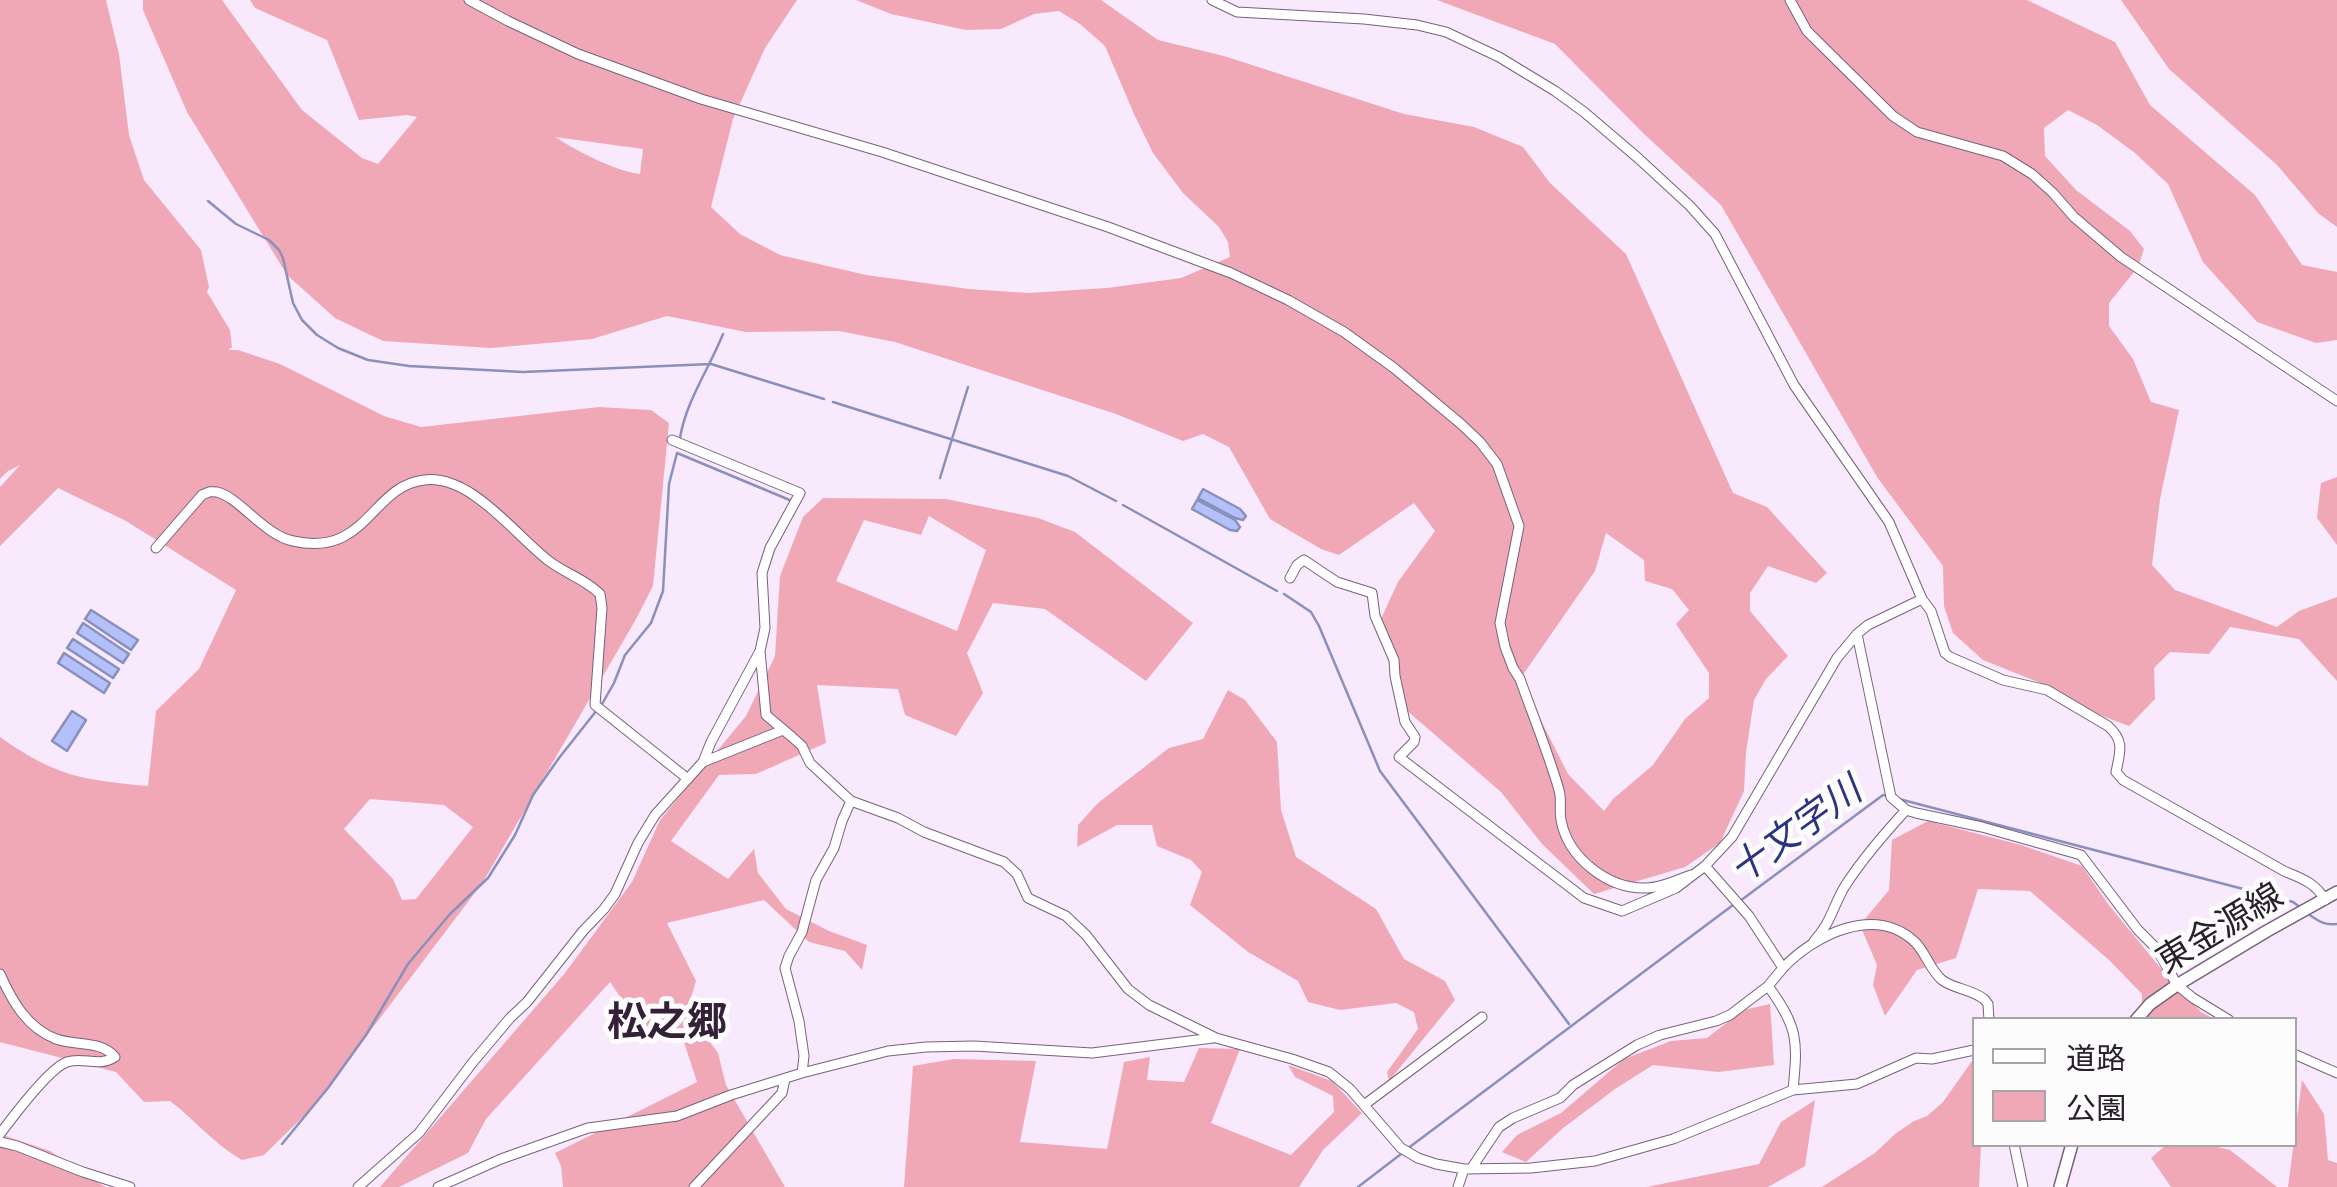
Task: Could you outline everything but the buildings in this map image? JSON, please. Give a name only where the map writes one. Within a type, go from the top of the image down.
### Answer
[{"type":"main road","name":"東金源線","points":[[2139,1017],[2177,985],[2337,892]]},
{"type":"main road","points":[[2060,1187],[2071,1147]]},
{"type":"street","points":[[469,0],[578,54],[701,100],[882,152],[1108,227],[1217,268],[1288,300],[1344,332],[1461,424],[1497,464],[1519,526],[1500,624],[1509,658],[1550,763],[1567,837],[1586,864],[1601,876],[1634,888],[1651,888],[1691,875]]},
{"type":"street","points":[[1212,0],[1237,12],[1364,19],[1446,32],[1499,57],[1584,112],[1690,206],[1715,234],[1794,386],[1880,506],[1950,657],[2003,680],[2047,690],[2108,726],[2122,744],[2116,772],[2123,780],[2308,881],[2325,900]]},
{"type":"street","points":[[1790,0],[1807,31],[1893,116],[1916,132],[2015,162],[2121,257],[2337,402]]},
{"type":"street","points":[[358,1187],[419,1134],[485,1047],[604,909],[655,815],[703,762],[760,651],[765,628],[762,573],[770,548],[800,494],[672,440]]},
{"type":"street","points":[[156,548],[208,492],[220,492],[276,535],[294,542],[319,544],[344,538],[357,530],[400,489],[414,482],[427,479],[465,489],[550,562],[586,581],[600,594],[595,705],[688,779]]},
{"type":"street","points":[[1290,578],[1304,560],[1337,582],[1372,593],[1375,616],[1394,660],[1394,676],[1406,722],[1415,737],[1399,757],[1584,898],[1622,911],[1676,888],[1705,866],[1732,837],[1837,658],[1868,625],[1922,600]]},
{"type":"street","points":[[1857,634],[1891,797],[1906,810],[2081,855],[2157,949],[2177,985],[2224,1017]]},
{"type":"street","points":[[760,651],[766,715],[802,746],[810,763],[850,801],[1004,862],[1016,874],[1028,898],[1066,916],[1128,989],[1149,1005],[1216,1038],[1329,1072],[1350,1089],[1402,1148],[1436,1164],[1467,1169],[1531,1168],[1595,1160],[1674,1140],[1792,1090],[1857,1084],[1916,1058],[1932,1059],[1972,1050]]},
{"type":"street","points":[[703,762],[783,730]]},
{"type":"street","points":[[802,1073],[799,1021],[786,968],[802,932],[816,880],[834,848],[850,801]]},
{"type":"street","points":[[1809,946],[1828,926],[1836,900],[1859,864],[1906,810]]},
{"type":"street","points":[[1705,866],[1749,916],[1783,968]]},
{"type":"street","points":[[1458,1187],[1500,1127],[1513,1118],[1560,1098],[1573,1084],[1637,1044],[1730,1015],[1768,986],[1794,956],[1839,930],[1872,924],[1893,927],[1917,944],[1941,979],[1984,999],[1989,1017]]},
{"type":"street","points":[[0,974],[12,1000],[33,1026],[56,1039],[108,1048],[115,1056],[104,1063],[68,1061],[35,1090],[0,1134]]},
{"type":"street","points":[[1768,986],[1787,1012],[1796,1041],[1792,1090]]},
{"type":"street","points":[[1364,1104],[1482,1017]]},
{"type":"street","points":[[438,1187],[501,1158],[588,1128],[677,1116],[802,1073],[888,1051],[974,1046],[1092,1053],[1216,1038]]},
{"type":"street","points":[[2297,1055],[2337,1073]]},
{"type":"street","points":[[694,1187],[782,1092],[785,1079]]},
{"type":"street","points":[[0,1142],[130,1187]]},
{"type":"street","points":[[2015,1147],[2024,1187]]},
{"type":"green space","points":[[0,0],[106,0],[119,54],[129,135],[144,180],[201,250],[207,292],[230,330],[232,347],[228,350],[280,364],[384,416],[421,427],[599,407],[651,410],[669,423],[653,586],[635,621],[483,882],[312,1108],[264,1155],[242,1160],[170,1101],[144,1102],[116,1072],[0,1042],[0,737],[37,760],[70,774],[148,786],[156,711],[199,669],[236,590],[126,521],[58,488],[0,546],[0,487],[20,465],[0,479]],"holes":[[[370,799],[444,805],[473,827],[416,899],[402,900],[393,879],[344,829]]]},
{"type":"green space","points":[[143,0],[222,0],[302,110],[362,158],[378,164],[417,117],[359,120],[327,40],[255,8],[250,0],[797,0],[765,48],[733,119],[711,207],[740,234],[780,255],[866,275],[969,289],[1028,293],[1181,278],[1230,257],[1228,242],[1153,153],[1105,46],[1080,24],[1059,11],[1034,14],[1001,29],[966,30],[891,14],[856,0],[1101,0],[1158,40],[1224,56],[1404,114],[1474,127],[1523,147],[1550,183],[1626,254],[1733,493],[1767,507],[1827,573],[1816,583],[1768,566],[1750,593],[1750,611],[1788,656],[1766,679],[1754,700],[1744,791],[1720,843],[1685,867],[1594,894],[1542,844],[1501,792],[1405,709],[1380,621],[1398,582],[1435,531],[1414,503],[1339,555],[1321,549],[1270,519],[1229,447],[1203,434],[1183,441],[1116,414],[895,342],[839,331],[746,332],[667,316],[592,339],[491,348],[383,341],[335,318],[287,275],[187,112],[143,10]],"holes":[[[555,137],[643,149],[640,174],[596,160]],[[1606,533],[1644,560],[1645,581],[1672,589],[1689,610],[1676,624],[1709,673],[1709,698],[1685,719],[1653,765],[1604,811],[1568,774],[1520,679],[1595,571]]]},
{"type":"green space","points":[[1437,0],[2027,0],[2115,42],[2150,105],[2255,195],[2302,265],[2337,272],[2337,340],[2316,343],[2257,322],[2203,262],[2168,184],[2135,153],[2097,125],[2068,110],[2044,128],[2045,156],[2076,190],[2130,231],[2144,249],[2138,267],[2109,303],[2109,326],[2133,359],[2151,402],[2179,410],[2160,499],[2152,565],[2175,590],[2277,627],[2299,611],[2337,597],[2337,681],[2299,639],[2230,627],[2209,654],[2170,652],[2154,668],[2155,699],[2129,726],[1983,660],[1953,633],[1944,606],[1943,566],[1877,477],[1721,205],[1555,44]]},
{"type":"green space","points":[[2121,0],[2337,0],[2337,227],[2318,213],[2277,165],[2169,69]]},
{"type":"green space","points":[[2337,477],[2337,545],[2317,518],[2321,483]]},
{"type":"green space","points":[[823,498],[946,499],[1038,518],[1075,532],[1193,623],[1146,681],[1045,609],[993,603],[967,653],[983,693],[956,736],[905,715],[898,689],[817,685],[826,743],[756,774],[719,775],[671,841],[728,879],[754,849],[758,873],[786,909],[867,945],[862,970],[845,951],[809,942],[764,900],[667,923],[696,981],[687,1010],[718,1053],[726,1085],[785,1187],[563,1187],[555,1153],[697,1082],[681,1033],[650,1040],[610,982],[486,1119],[468,1153],[399,1187],[380,1187],[565,973],[632,882],[660,820],[746,716],[775,656],[780,576],[803,517]],"holes":[[[929,516],[986,550],[957,631],[836,581],[864,520],[921,535]]]},
{"type":"green space","points":[[1228,690],[1245,700],[1277,742],[1281,810],[1296,857],[1376,909],[1404,959],[1445,981],[1455,1000],[1389,1081],[1387,1072],[1418,1029],[1414,1012],[1396,1003],[1340,1010],[1308,1002],[1298,981],[1248,952],[1190,905],[1202,872],[1191,860],[1157,846],[1152,825],[1117,825],[1077,847],[1078,825],[1098,803],[1169,748],[1203,739]]},
{"type":"green space","points":[[1928,821],[2021,845],[2082,866],[2158,965],[2201,1012],[2210,1017],[2142,1017],[2142,994],[2030,891],[1978,889],[1956,958],[1917,970],[1885,1016],[1873,985],[1877,965],[1860,925],[1889,890],[1892,840]]},
{"type":"green space","points":[[1770,1004],[1774,1065],[1718,1072],[1653,1065],[1562,1129],[1526,1162],[1502,1152],[1517,1135],[1561,1113],[1624,1059],[1671,1041],[1707,1038],[1743,1010]]},
{"type":"green space","points":[[1199,1048],[1240,1049],[1211,1123],[1291,1155],[1334,1112],[1333,1096],[1295,1077],[1288,1065],[1332,1081],[1362,1113],[1323,1150],[1299,1187],[904,1187],[913,1066],[954,1059],[1036,1061],[1020,1142],[1107,1149],[1124,1062],[1150,1057],[1147,1080],[1184,1082]]},
{"type":"green space","points":[[1972,1061],[1972,1147],[1981,1147],[1979,1187],[1822,1187],[1875,1153],[1895,1134],[1943,1102]]},
{"type":"green space","points":[[2302,1080],[2324,1114],[2328,1160],[2337,1163],[2337,1187],[2288,1187],[2293,1147],[2297,1147]]},
{"type":"green space","points":[[1815,1100],[1805,1166],[1768,1187],[1647,1187],[1759,1164],[1781,1122]]},
{"type":"green space","points":[[0,1134],[50,1151],[105,1187],[0,1187]]},
{"type":"green space","points":[[2164,1147],[2217,1147],[2230,1150],[2277,1187],[2171,1187],[2151,1158]]},
{"type":"water","points":[[1203,489],[1246,516],[1243,520],[1235,518],[1198,498]]},
{"type":"water","points":[[1197,500],[1235,520],[1240,527],[1230,530],[1192,509]]},
{"type":"water","points":[[91,610],[138,640],[131,650],[85,619]]},
{"type":"water","points":[[83,623],[129,654],[123,663],[77,633]]},
{"type":"water","points":[[73,639],[119,669],[113,678],[67,648]]},
{"type":"water","points":[[64,653],[110,683],[104,693],[58,663]]},
{"type":"water","points":[[72,711],[86,720],[67,751],[52,741]]},
{"type":"waterway","points":[[208,201],[236,224],[269,240],[279,250],[293,303],[317,335],[368,360],[523,372],[711,364],[824,399]]},
{"type":"waterway","points":[[680,438],[693,398],[723,334]]},
{"type":"waterway","points":[[940,478],[968,387]]},
{"type":"waterway","points":[[833,402],[1068,476],[1116,501]]},
{"type":"waterway","points":[[602,704],[625,655],[651,623],[663,591],[669,484],[677,453],[792,501]]},
{"type":"waterway","points":[[1123,505],[1277,591]]},
{"type":"waterway","points":[[1284,594],[1311,612],[1319,626],[1380,771],[1569,1024]]},
{"type":"waterway","points":[[282,1144],[366,1035],[408,964],[450,914],[488,878],[515,835],[533,795],[597,710]]},
{"type":"waterway","name":"十文字川","points":[[1740,901],[1883,795],[1887,796]]},
{"type":"waterway","name":"十文字川","points":[[1899,799],[2293,902],[2301,908]]},
{"type":"waterway","name":"十文字川","points":[[1407,1149],[1733,905]]},
{"type":"waterway","name":"十文字川","points":[[2307,913],[2324,923],[2337,924]]},
{"type":"waterway","name":"十文字川","points":[[1358,1187],[1401,1154]]},
{"type":"district","name":"松之郷","points":[[667,1023]]}]
